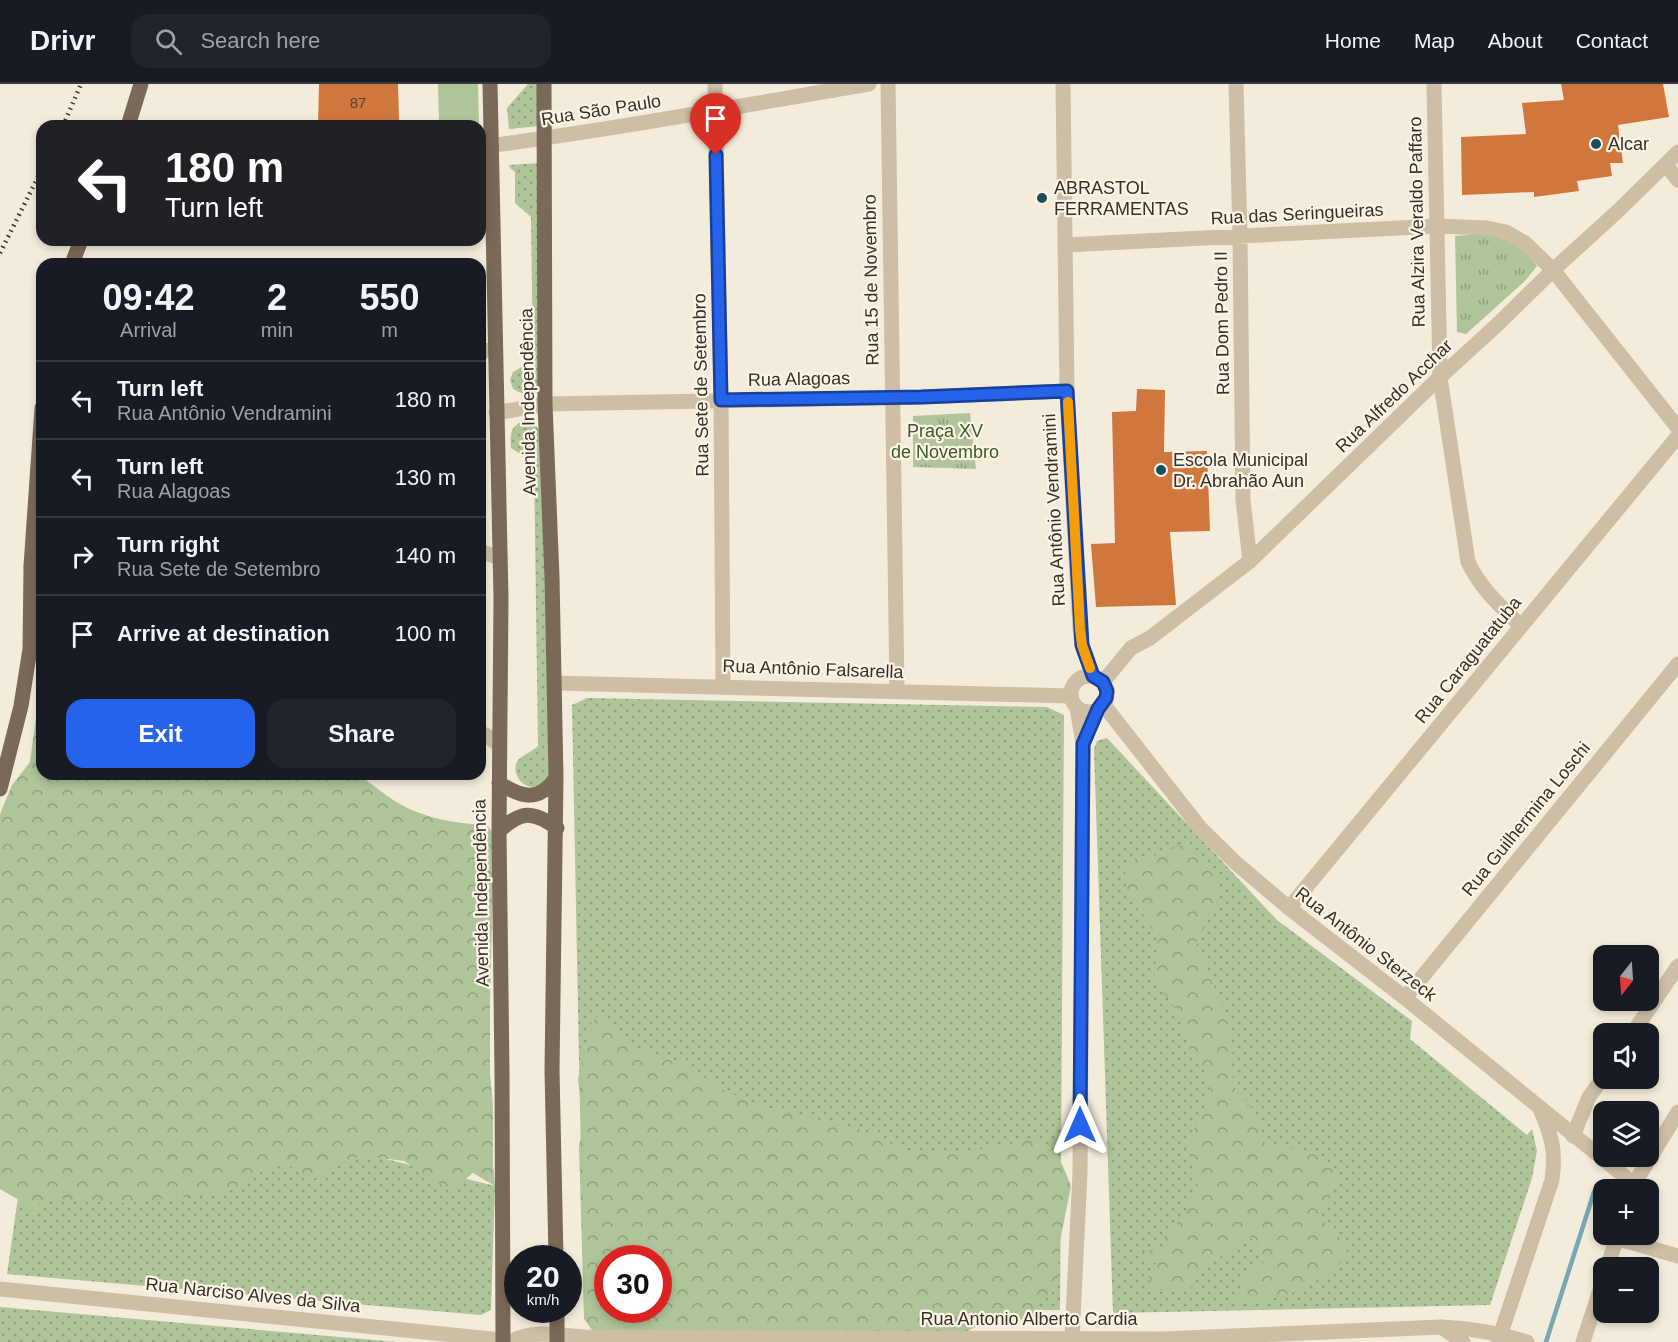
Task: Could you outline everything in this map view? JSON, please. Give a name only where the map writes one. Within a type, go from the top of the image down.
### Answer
[{"type":"main road","points":[[130,120],[141,84]]},
{"type":"main road","name":"Avenida Independência","points":[[486,134],[490,84]]},
{"type":"main road","name":"Avenida Independência","points":[[544,84],[545,404],[552,577],[557,828],[552,1070],[556,1245]]},
{"type":"main road","name":"Avenida Independência","points":[[486,246],[487,351],[496,413],[500,558],[499,831],[503,1341]]},
{"type":"main road","points":[[0,789],[21,706],[30,649],[36,569]]},
{"type":"main road","points":[[499,783],[509,790],[533,795],[547,790],[556,778]]},
{"type":"main road","points":[[499,831],[511,820],[528,814],[543,818],[557,828]]},
{"type":"main road","points":[[557,1323],[557,1339]]},
{"type":"street","name":"Rua Sete de Setembro","points":[[715,84],[721,400],[723,686]]},
{"type":"street","name":"Rua São Paulo","points":[[486,146],[715,112],[869,84]]},
{"type":"street","name":"Rua 15 de Novembro","points":[[888,84],[897,691]]},
{"type":"street","name":"Rua Antônio Vendramini","points":[[1063,84],[1067,391],[1082,645],[1074,696]]},
{"type":"street","name":"Rua Dom Pedro II","points":[[1236,84],[1243,500],[1250,561]]},
{"type":"street","name":"Rua Alzira Veraldo Paffaro","points":[[1434,84],[1440,377],[1468,562],[1491,599],[1521,626]]},
{"type":"street","name":"Rua Alfredo Acchar","points":[[1098,679],[1131,648],[1150,638],[1250,561],[1678,152]]},
{"type":"street","points":[[1666,165],[1678,180]]},
{"type":"street","name":"Rua das Seringueiras","points":[[1066,245],[1438,226],[1487,228],[1506,232],[1525,243],[1553,270],[1678,428]]},
{"type":"street","name":"Rua Alagoas","points":[[496,413],[545,404],[1067,391]]},
{"type":"street","name":"Rua Caraguatatuba","points":[[1289,908],[1678,436]]},
{"type":"street","points":[[486,553],[500,558]]},
{"type":"street","name":"Rua Antônio Vendramini","points":[[1082,645],[1098,679]]},
{"type":"street","name":"Rua Guilhermina Loschi","points":[[1405,998],[1678,664]]},
{"type":"street","points":[[1072,1338],[1080,1173],[1083,744],[1074,696],[1086,676],[1098,679],[1107,691],[1083,744]]},
{"type":"street","name":"Rua Antônio Falsarella","points":[[554,683],[1074,696]]},
{"type":"street","points":[[1074,696],[1092,711],[1101,706]]},
{"type":"street","name":"Rua Antônio Sterzeck","points":[[1101,706],[1202,829],[1236,862],[1289,908],[1405,998],[1624,1179]]},
{"type":"street","points":[[486,735],[499,745]]},
{"type":"street","points":[[1639,1023],[1678,966]]},
{"type":"street","points":[[1573,1136],[1589,1097],[1595,1089]]},
{"type":"street","points":[[1499,1338],[1552,1180],[1555,1158],[1551,1136],[1539,1108]]},
{"type":"street","points":[[1639,1179],[1671,1137],[1678,1112]]},
{"type":"street","points":[[1644,1245],[1678,1256]]},
{"type":"street","name":"Rua Narciso Alves da Silva","points":[[0,1288],[503,1341],[513,1341],[520,1336],[535,1335],[557,1339]]},
{"type":"street","points":[[1583,1342],[1593,1312]]},
{"type":"street","points":[[1441,1327],[1463,1342]]},
{"type":"street","name":"Rua Antonio Alberto Cardia","points":[[557,1339],[1163,1339],[1441,1327],[1476,1329],[1499,1338],[1524,1341]]},
{"type":"green space","points":[[438,84],[478,84],[479,120],[439,120]]},
{"type":"green space","points":[[528,84],[539,84],[539,126],[509,129],[507,108]]},
{"type":"green space","points":[[539,163],[540,389],[534,394],[527,394],[513,389],[510,380],[513,372],[533,360],[531,217],[515,203],[515,172],[509,165]]},
{"type":"green space","points":[[1481,234],[1513,243],[1525,252],[1537,266],[1525,281],[1466,334],[1457,332],[1455,236]]},
{"type":"green space","name":"Praça XV de Novembro","points":[[970,413],[976,469],[913,467],[913,416]]},
{"type":"green space","points":[[525,421],[534,423],[543,435],[549,776],[542,784],[534,787],[522,783],[516,772],[518,760],[538,746],[534,463],[511,448],[511,434],[514,428]]},
{"type":"green space","points":[[587,698],[1047,707],[1064,715],[1060,1310],[672,1311],[672,1245],[594,1245],[594,1311],[584,1311],[572,705]]},
{"type":"green space","points":[[36,717],[36,780],[365,780],[394,801],[417,812],[452,822],[487,825],[494,835],[490,1075],[495,1186],[473,1173],[451,1191],[404,1161],[364,1156],[348,1160],[314,1179],[291,1167],[270,1166],[236,1189],[213,1194],[126,1203],[44,1198],[33,1211],[26,1204],[0,1189],[0,814],[12,785],[30,762]]},
{"type":"green space","points":[[1107,738],[1277,920],[1412,1021],[1410,1039],[1527,1135],[1532,1129],[1537,1151],[1532,1178],[1490,1305],[1113,1313],[1094,749],[1097,741]]},
{"type":"green space","points":[[1177,845],[1192,847],[1208,861],[1218,881],[1216,905],[1196,943],[1232,1030],[1233,1086],[1259,1117],[1260,1138],[1264,1144],[1305,1151],[1324,1159],[1339,1173],[1336,1185],[1320,1213],[1325,1223],[1347,1245],[1346,1259],[1302,1289],[1257,1302],[1237,1301],[1244,1279],[1266,1260],[1249,1235],[1228,1253],[1203,1266],[1192,1287],[1185,1290],[1168,1288],[1153,1292],[1148,1275],[1158,1264],[1130,1253],[1162,1249],[1163,1238],[1185,1215],[1198,1180],[1187,1142],[1204,1111],[1209,1089],[1206,1073],[1190,1051],[1177,1011],[1154,979],[1158,939],[1143,914],[1127,896],[1125,872],[1128,864],[1137,857],[1158,855]]},
{"type":"green space","points":[[599,1014],[608,1019],[623,1038],[637,1048],[654,1057],[679,1061],[724,1090],[758,1105],[862,1130],[903,1149],[924,1154],[960,1153],[1031,1140],[1049,1149],[1062,1164],[1071,1186],[1059,1246],[1058,1288],[1035,1306],[1040,1322],[997,1316],[946,1342],[601,1342],[584,1319],[579,1145],[584,1127],[578,1079],[591,1023]]},
{"type":"green space","points":[[36,1072],[495,1186],[491,1310],[481,1315],[7,1274]]},
{"type":"green space","points":[[0,1307],[397,1342],[0,1342]]},
{"type":"building","points":[[319,84],[398,84],[399,120],[318,120]]},
{"type":"building","points":[[1561,84],[1663,84],[1669,117],[1618,125],[1623,163],[1610,163],[1612,176],[1577,181],[1579,191],[1534,197],[1534,192],[1462,195],[1461,137],[1526,134],[1522,103],[1564,100]]},
{"type":"building","points":[[1137,389],[1165,390],[1164,452],[1207,451],[1210,531],[1170,532],[1176,605],[1096,607],[1091,544],[1115,543],[1112,412],[1136,411]]},
{"type":"waterway","points":[[1546,1342],[1593,1195]]},
{"type":"railway","points":[[66,120],[81,84]]},
{"type":"railway","points":[[0,253],[36,181]]},
{"type":"slow traffic","points":[[1068,402],[1080,629],[1082,645],[1090,668]]},
{"type":"place","name":"Alcar","points":[[1596,144]]},
{"type":"place","name":"ABRASTOL FERRAMENTAS","points":[[1042,198]]},
{"type":"place","name":"Escola Municipal Dr. Abrahão Aun","points":[[1161,470]]},
{"type":"route","points":[[716,155],[721,400],[922,397],[1067,391],[1082,645],[1093,676],[1103,682],[1107,691],[1106,698],[1098,709],[1083,744],[1080,1125]]}]
